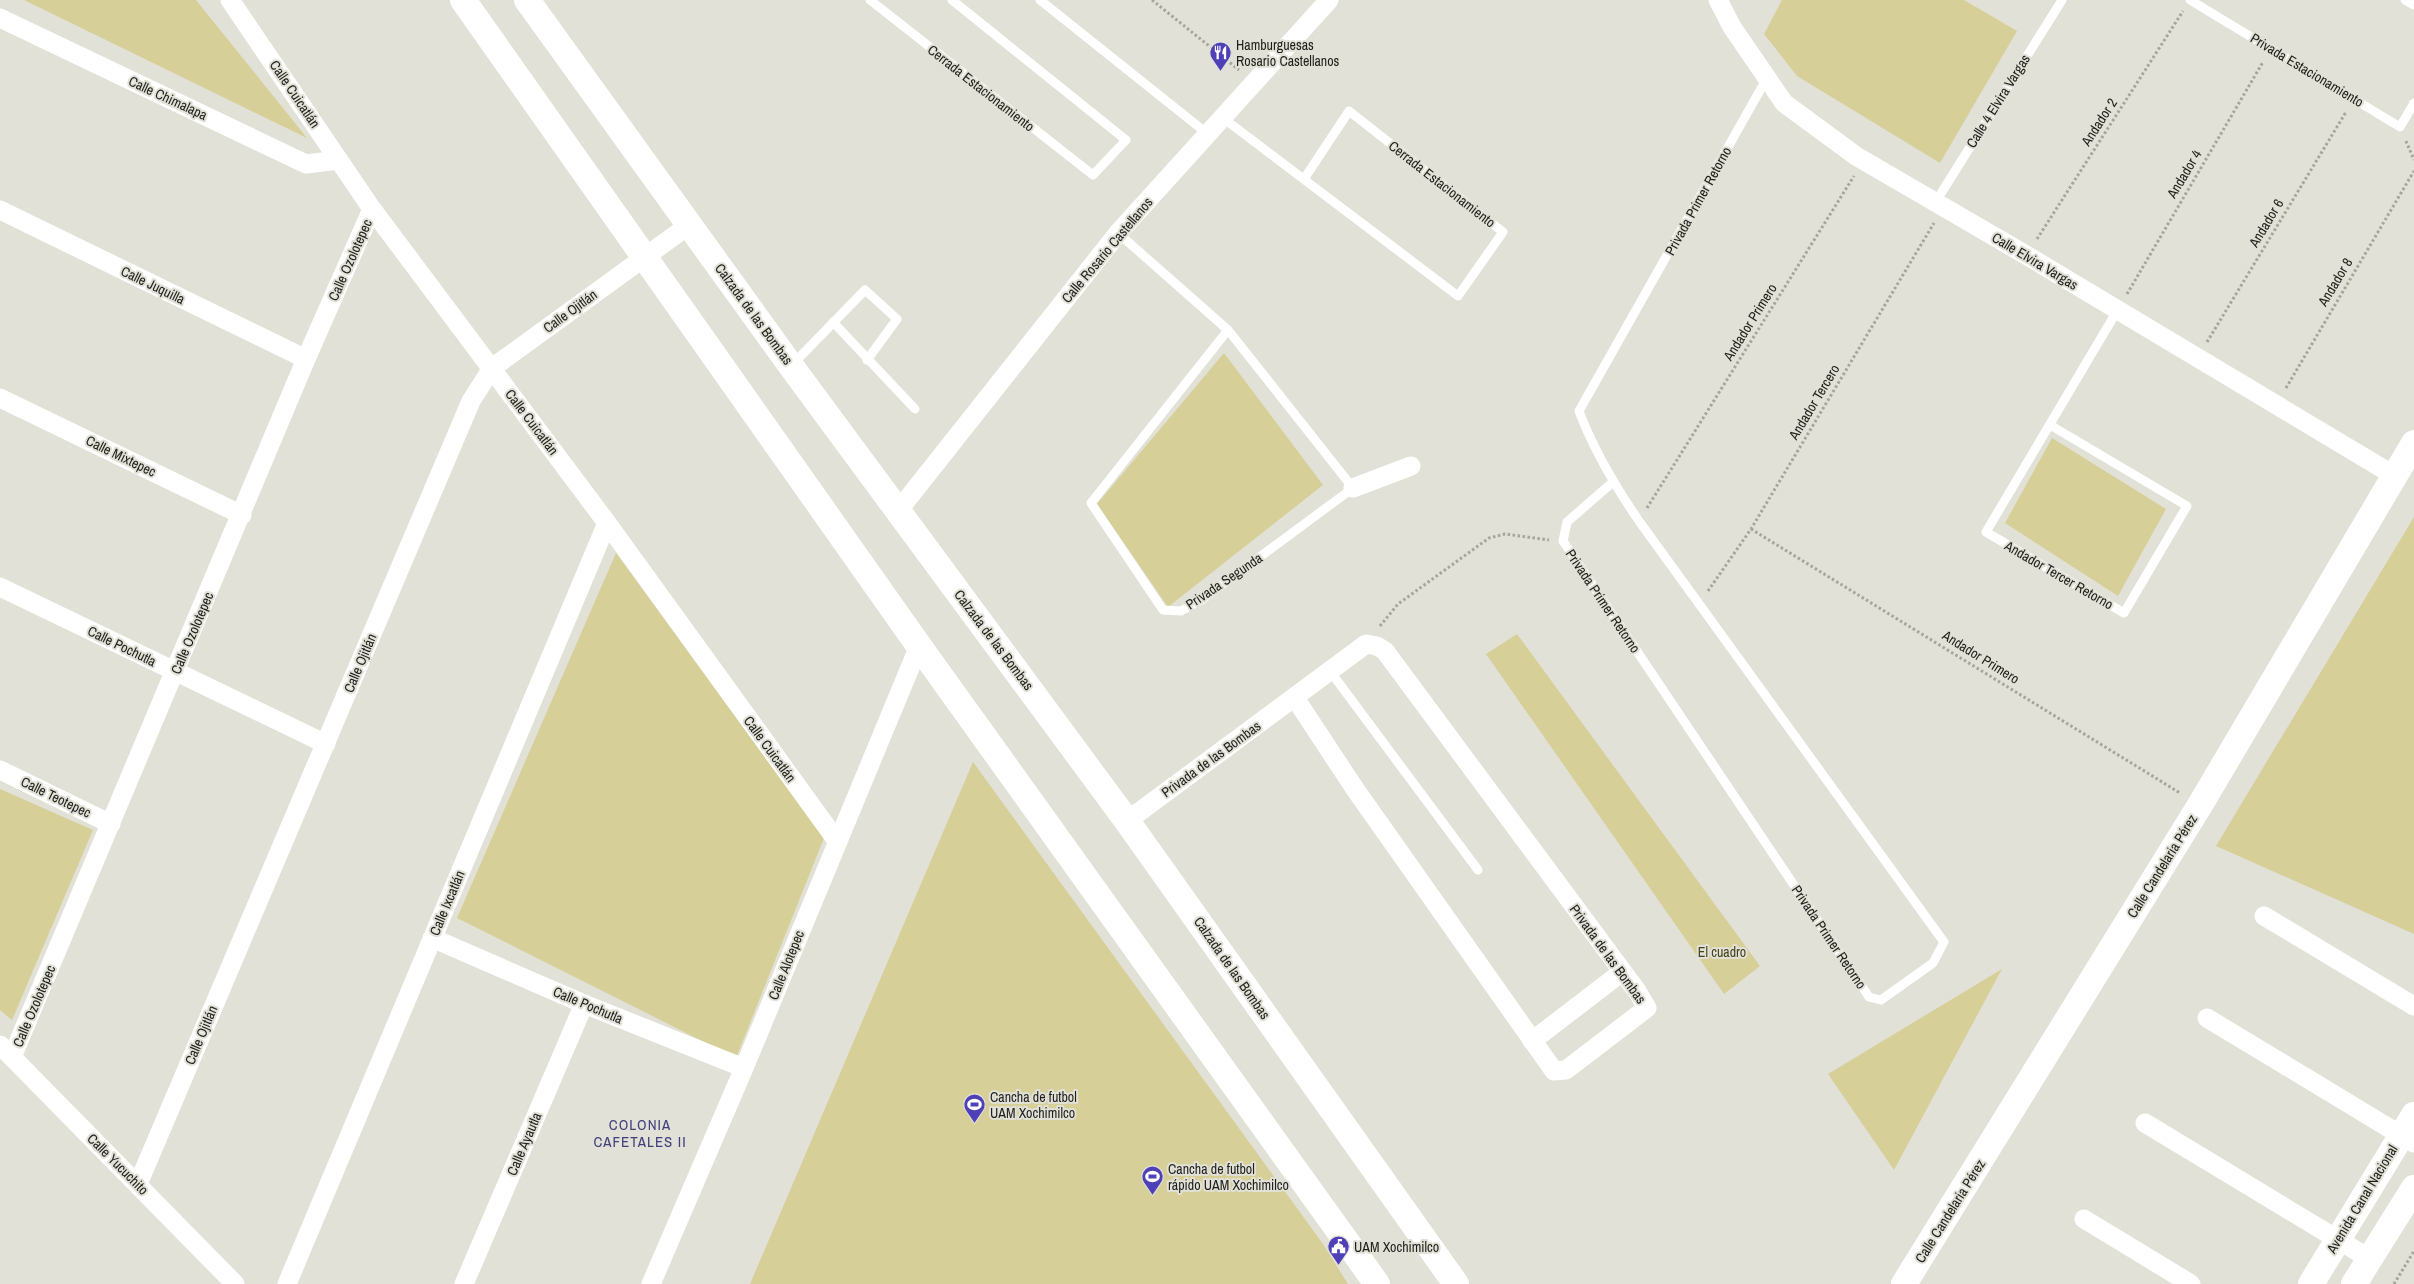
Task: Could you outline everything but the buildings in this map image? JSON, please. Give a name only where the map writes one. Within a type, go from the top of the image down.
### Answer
[{"type":"main road","points":[[463,0],[919,646],[1377,1284]]},
{"type":"main road","name":"Calzada de las Bombas","points":[[528,0],[898,512],[1127,821],[1456,1284]]},
{"type":"main road","name":"Calle Candelaria Pérez","points":[[1904,1284],[2200,805],[2414,444]]},
{"type":"main road","name":"Avenida Canal Nacional","points":[[2311,1284],[2338,1239],[2410,1131]]},
{"type":"main road","points":[[2354,1284],[2414,1188]]},
{"type":"street","name":"Calle Cuicatlán","points":[[230,0],[372,209],[607,523],[837,841]]},
{"type":"street","name":"Calle Rosario Castellanos","points":[[898,512],[1118,233],[1209,135],[1254,82],[1329,0]]},
{"type":"street","name":"Calle Elvira Vargas","points":[[1718,0],[1732,28],[1784,103],[1864,160],[2395,476]]},
{"type":"street","name":"Calle Chimalapa","points":[[0,18],[306,164],[339,160]]},
{"type":"street","name":"Calle Ozolotepec","points":[[6,1051],[111,824],[242,515],[306,358],[372,209]]},
{"type":"street","name":"Calle Juquilla","points":[[0,210],[306,358]]},
{"type":"street","name":"Calle Ojitlán","points":[[138,1184],[471,401],[492,368],[689,225]]},
{"type":"street","name":"Calle Mixtepec","points":[[0,398],[242,515]]},
{"type":"street","points":[[1352,488],[1411,466]]},
{"type":"street","name":"Calle Ixcatlán","points":[[287,1284],[607,523]]},
{"type":"street","name":"Calle Pochutla","points":[[0,587],[326,744]]},
{"type":"street","name":"Privada de las Bombas","points":[[1127,821],[1366,644],[1376,646],[1385,651],[1622,972],[1647,1008],[1640,1016],[1566,1070],[1554,1072],[1355,789],[1295,698]]},
{"type":"street","name":"Calle Alotepec","points":[[651,1284],[744,1068],[919,646]]},
{"type":"street","name":"Calle Teotepec","points":[[0,770],[111,824]]},
{"type":"street","points":[[2264,916],[2414,1006]]},
{"type":"street","name":"Calle Pochutla","points":[[432,938],[584,1004],[744,1068]]},
{"type":"street","points":[[1532,1042],[1622,972]]},
{"type":"street","name":"Calle Ayautla","points":[[464,1284],[584,1004]]},
{"type":"street","points":[[2206,1018],[2410,1131]]},
{"type":"street","name":"Calle Yucuchito","points":[[6,1051],[235,1284]]},
{"type":"street","points":[[2145,1123],[2370,1259]]},
{"type":"street","points":[[2084,1219],[2191,1284]]},
{"type":"lane","name":"Cerrada Estacionamiento","points":[[870,0],[1093,175],[1126,140],[952,0]]},
{"type":"lane","points":[[1040,0],[1209,135]]},
{"type":"lane","name":"Calle 4 Elvira Vargas","points":[[1939,206],[2062,0]]},
{"type":"lane","name":"Privada Estacionamiento","points":[[2190,0],[2400,126]]},
{"type":"lane","points":[[2406,0],[2414,5]]},
{"type":"lane","name":"Privada Primer Retorno","points":[[1613,482],[1567,522],[1563,541],[1869,997],[1881,1000],[1933,963],[1944,942],[1698,605],[1639,521],[1613,482],[1588,435],[1579,411],[1767,78]]},
{"type":"lane","points":[[2400,126],[2414,103]]},
{"type":"lane","name":"Cerrada Estacionamiento","points":[[1224,118],[1304,179],[1458,296],[1503,232],[1349,111],[1304,179]]},
{"type":"lane","points":[[1118,233],[1228,330],[1352,488]]},
{"type":"lane","points":[[792,366],[865,290],[897,319],[867,360]]},
{"type":"lane","name":"Andador Tercer Retorno","points":[[2050,425],[2187,506],[2124,613],[1986,532],[2117,311]]},
{"type":"lane","points":[[833,322],[915,409]]},
{"type":"lane","name":"Privada Segunda","points":[[1228,330],[1091,503],[1162,610],[1181,611],[1204,599],[1352,488]]},
{"type":"lane","points":[[1330,671],[1478,870]]},
{"type":"path","points":[[1152,0],[1254,82]]},
{"type":"path","name":"Andador 2","points":[[2026,255],[2190,0]]},
{"type":"path","name":"Andador 4","points":[[2117,311],[2271,49]]},
{"type":"path","name":"Andador 6","points":[[2197,358],[2354,99]]},
{"type":"path","points":[[2400,126],[2414,160]]},
{"type":"path","name":"Andador Primero","points":[[1639,521],[1864,160]]},
{"type":"path","name":"Andador 8","points":[[2276,405],[2414,171]]},
{"type":"path","name":"Andador Tercero","points":[[1698,605],[1751,529],[1939,206]]},
{"type":"path","name":"Andador Primero","points":[[1751,529],[2200,805]]},
{"type":"path","points":[[1366,644],[1398,604],[1489,538],[1505,534],[1563,541]]},
{"type":"path","points":[[2394,1284],[2414,1251]]},
{"type":"green space","points":[[24,0],[196,0],[307,138]]},
{"type":"green space","points":[[1782,0],[1964,0],[2017,31],[1940,163],[1797,76],[1764,34]]},
{"type":"green space","points":[[1224,353],[1323,485],[1168,607],[1097,504]]},
{"type":"green space","points":[[2052,438],[2166,509],[2118,596],[2005,523]]},
{"type":"green space","points":[[2414,517],[2414,934],[2216,846]]},
{"type":"green space","points":[[616,553],[824,838],[736,1058],[457,918]]},
{"type":"green space","name":"El cuadro","points":[[1517,634],[1760,966],[1724,994],[1486,654]]},
{"type":"green space","points":[[973,762],[1323,1244],[1348,1284],[750,1284]]},
{"type":"green space","points":[[0,789],[93,830],[12,1020],[0,1010]]},
{"type":"green space","points":[[2002,969],[1894,1170],[1828,1074]]},
{"type":"place","name":"Hamburguesas Rosario Castellanos","points":[[1220,72]]},
{"type":"place","name":"Cancha de futbol UAM Xochimilco","points":[[974,1124]]},
{"type":"place","name":"Cancha de futbol rápido UAM Xochimilco","points":[[1152,1196]]},
{"type":"place","name":"UAM Xochimilco","points":[[1338,1266]]},
{"type":"district","name":"COLONIA CAFETALES II","points":[[640,1132]]}]
